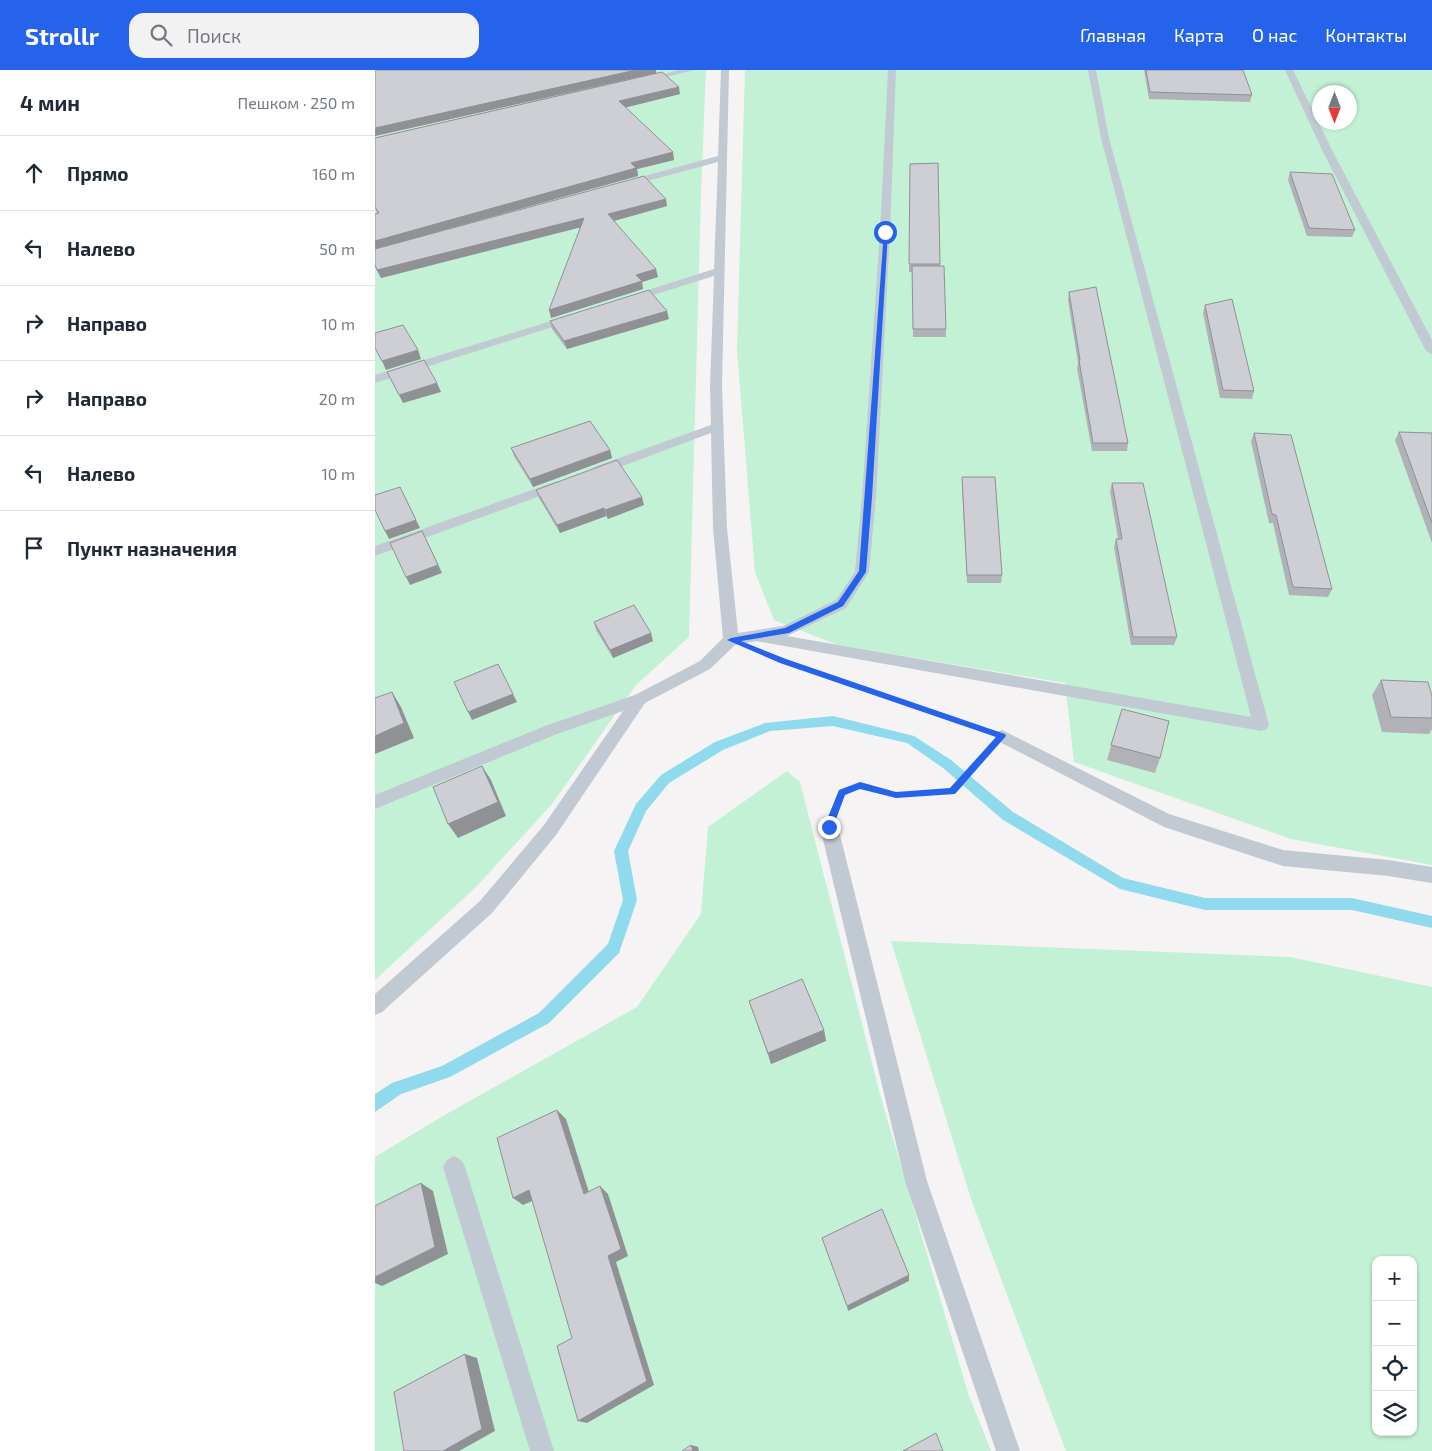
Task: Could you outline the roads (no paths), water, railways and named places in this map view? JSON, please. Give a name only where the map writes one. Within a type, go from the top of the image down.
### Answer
[{"type":"lane","points":[[636,82],[690,70]]},
{"type":"lane","points":[[725,70],[716,386],[720,528],[731,640]]},
{"type":"lane","points":[[375,802],[551,730],[640,699],[705,665],[731,640],[786,631],[841,604],[863,572],[885,232],[892,70]]},
{"type":"lane","points":[[756,636],[1261,725],[1105,138],[1091,70]]},
{"type":"lane","points":[[1289,70],[1328,152],[1432,351]]},
{"type":"lane","points":[[611,188],[724,157]]},
{"type":"lane","points":[[617,303],[720,271]]},
{"type":"lane","points":[[375,379],[580,315]]},
{"type":"lane","points":[[587,474],[717,427]]},
{"type":"lane","points":[[375,551],[569,481]]},
{"type":"lane","points":[[375,1006],[486,907],[550,830],[640,699]]},
{"type":"lane","points":[[1002,736],[1164,820],[1255,850],[1283,858],[1388,868],[1432,875]]},
{"type":"lane","points":[[829,827],[916,1181],[1008,1451]]},
{"type":"lane","points":[[454,1167],[542,1451]]},
{"type":"waterway","points":[[375,1104],[397,1088],[445,1072],[544,1018],[614,948],[630,900],[621,851],[641,808],[665,779],[719,746],[769,726],[833,721],[910,739],[947,764],[1008,816],[1120,883],[1205,904],[1352,904],[1432,922]]}]
